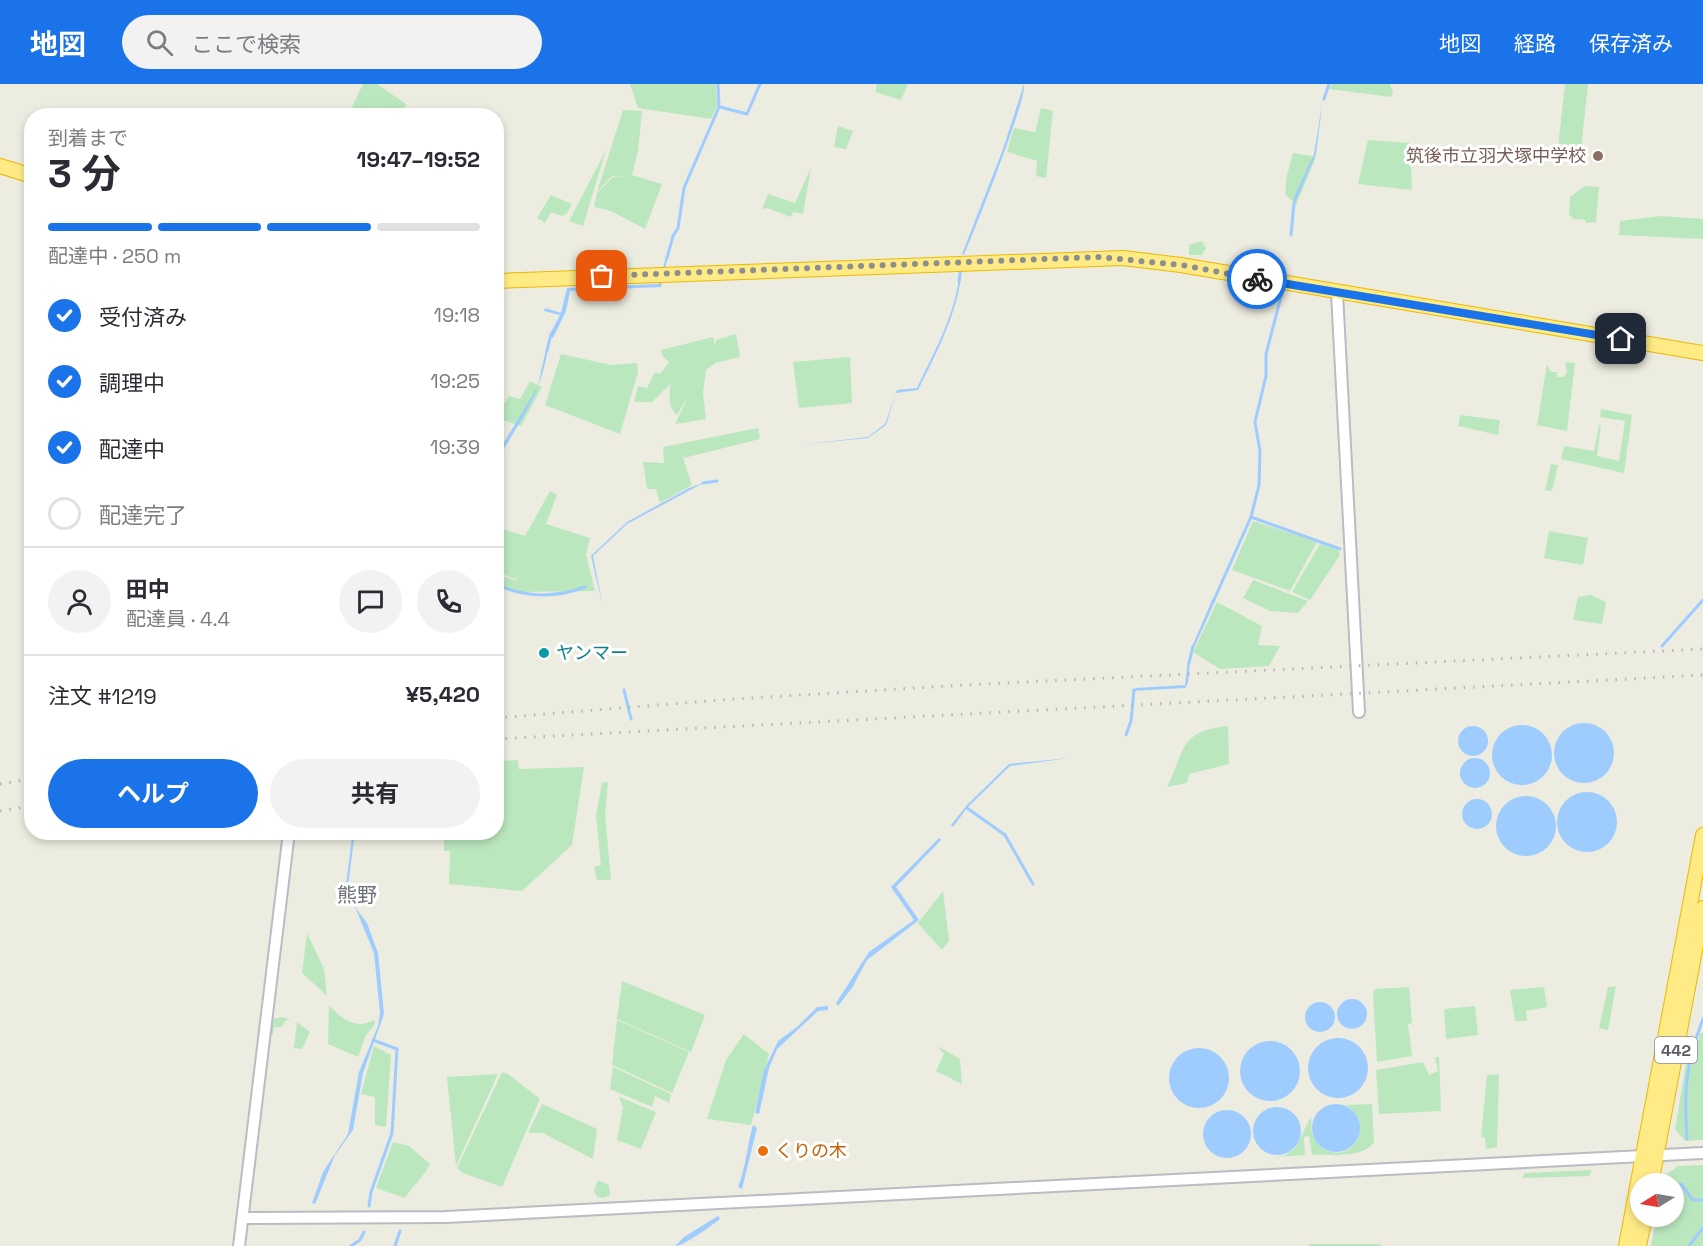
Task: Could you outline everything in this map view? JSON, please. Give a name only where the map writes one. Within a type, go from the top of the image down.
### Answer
[{"type":"highway","points":[[0,166],[24,174]]},
{"type":"highway","points":[[504,281],[1099,257],[1181,265],[1703,353]]},
{"type":"highway","name":"442","points":[[1653,1173],[1697,913],[1703,835]]},
{"type":"highway","name":"442","points":[[1626,1246],[1640,1157],[1697,913]]},
{"type":"highway","points":[[1639,1246],[1643,1227]]},
{"type":"street","points":[[1337,293],[1359,712]]},
{"type":"street","points":[[239,1246],[288,840]]},
{"type":"street","points":[[243,1218],[446,1218],[1703,1153]]},
{"type":"green space","points":[[363,84],[377,84],[406,104],[404,108],[351,108]]},
{"type":"green space","points":[[630,84],[716,84],[717,106],[711,119],[638,108]]},
{"type":"green space","points":[[877,84],[908,84],[901,100],[875,92]]},
{"type":"green space","points":[[1332,84],[1390,84],[1393,93],[1391,97],[1329,89]]},
{"type":"green space","points":[[1565,84],[1588,84],[1580,158],[1557,156]]},
{"type":"green space","points":[[1041,108],[1053,111],[1046,178],[1036,176],[1037,161],[1007,152],[1014,128],[1035,132]]},
{"type":"green space","points":[[623,110],[642,111],[638,151],[632,175],[662,184],[645,229],[611,211],[594,207],[597,193],[613,177],[624,176],[612,176],[597,192]]},
{"type":"green space","points":[[838,126],[853,131],[846,149],[834,147]]},
{"type":"green space","points":[[1368,140],[1410,143],[1412,190],[1358,184]]},
{"type":"green space","points":[[606,150],[583,226],[569,221]]},
{"type":"green space","points":[[1293,153],[1316,157],[1296,205],[1285,194]]},
{"type":"green space","points":[[811,168],[803,214],[793,212],[791,217],[767,208],[762,209],[768,194],[795,203]]},
{"type":"green space","points":[[1585,186],[1599,187],[1596,222],[1586,223],[1585,220],[1573,219],[1569,214],[1570,197]]},
{"type":"green space","points":[[551,195],[572,204],[567,213],[562,216],[551,212],[545,223],[537,218]]},
{"type":"green space","points":[[1661,216],[1703,219],[1703,239],[1619,235],[1620,221]]},
{"type":"green space","points":[[1202,241],[1206,248],[1202,255],[1189,255],[1189,245]]},
{"type":"green space","points":[[736,334],[740,357],[715,363],[706,370],[703,393],[706,419],[675,424],[689,395],[677,415],[670,404],[670,384],[652,402],[634,402],[638,386],[647,388],[655,372],[660,374],[669,362],[662,356],[661,350],[713,337],[715,347],[716,340]]},
{"type":"green space","points":[[561,354],[611,365],[637,363],[638,372],[620,434],[545,405]]},
{"type":"green space","points":[[850,357],[852,403],[799,408],[793,362]]},
{"type":"green space","points":[[1565,362],[1575,363],[1567,431],[1537,425],[1547,364],[1551,372],[1557,372],[1557,377],[1564,377],[1567,372]]},
{"type":"green space","points":[[530,381],[542,387],[521,426],[504,420],[504,404],[509,396],[520,399]]},
{"type":"green space","points":[[1601,409],[1632,415],[1624,473],[1561,459],[1564,446],[1594,451],[1599,425],[1601,425],[1597,456],[1619,461],[1625,421],[1600,417]]},
{"type":"green space","points":[[1460,415],[1500,420],[1498,435],[1458,426]]},
{"type":"green space","points":[[758,428],[760,439],[684,458],[681,452],[692,485],[660,503],[656,489],[647,489],[643,462],[664,463],[663,447]]},
{"type":"green space","points":[[1551,464],[1558,465],[1552,491],[1545,490]]},
{"type":"green space","points":[[550,491],[557,495],[546,524],[590,538],[586,555],[595,591],[515,592],[504,586],[504,577],[516,580],[517,573],[515,579],[504,575],[504,529],[525,536]]},
{"type":"green space","points":[[1253,521],[1317,542],[1290,591],[1232,570]]},
{"type":"green space","points":[[1549,531],[1588,538],[1583,565],[1544,558]]},
{"type":"green space","points":[[1320,544],[1338,550],[1340,555],[1310,600],[1292,592]]},
{"type":"green space","points":[[1253,580],[1308,601],[1298,613],[1270,611],[1243,598]]},
{"type":"green space","points":[[1591,595],[1606,602],[1602,624],[1573,620],[1578,597]]},
{"type":"green space","points":[[1217,602],[1262,626],[1258,645],[1280,646],[1269,666],[1220,669],[1193,652]]},
{"type":"green space","points":[[1228,726],[1229,764],[1189,774],[1187,783],[1167,787],[1186,744],[1192,737],[1212,728]]},
{"type":"green space","points":[[518,760],[519,769],[584,767],[572,845],[522,891],[449,884],[450,851],[444,851],[444,840],[504,840],[504,761]]},
{"type":"green space","points":[[608,782],[605,814],[611,880],[597,880],[594,867],[601,865],[596,815],[602,783]]},
{"type":"green space","points":[[943,891],[949,941],[942,950],[918,923]]},
{"type":"green space","points":[[307,933],[324,969],[327,996],[302,973]]},
{"type":"green space","points":[[622,981],[705,1015],[691,1052],[617,1019]]},
{"type":"green space","points":[[1616,986],[1608,1030],[1599,1028],[1608,987]]},
{"type":"green space","points":[[1409,987],[1412,1023],[1408,1024],[1412,1056],[1377,1062],[1373,994],[1375,989]]},
{"type":"green space","points":[[1544,987],[1547,1007],[1526,1011],[1527,1021],[1515,1021],[1510,990]]},
{"type":"green space","points":[[329,1006],[350,1022],[361,1024],[374,1020],[375,1024],[366,1035],[358,1057],[328,1044]]},
{"type":"green space","points":[[1475,1006],[1478,1035],[1446,1039],[1444,1009]]},
{"type":"green space","points":[[282,1017],[291,1020],[286,1020],[281,1027],[274,1027],[273,1035],[270,1035],[273,1019]]},
{"type":"green space","points":[[617,1020],[689,1052],[672,1093],[612,1065]]},
{"type":"green space","points":[[297,1022],[310,1032],[302,1049],[294,1048]]},
{"type":"green space","points":[[1700,1033],[1703,1033],[1703,1140],[1685,1141],[1675,1129],[1690,1040],[1698,1041]]},
{"type":"green space","points":[[744,1034],[769,1054],[751,1125],[707,1119],[726,1060]]},
{"type":"green space","points":[[374,1046],[391,1055],[386,1127],[375,1125],[375,1097],[361,1094]]},
{"type":"green space","points":[[937,1046],[960,1059],[962,1084],[936,1071],[944,1054]]},
{"type":"green space","points":[[1435,1057],[1439,1057],[1441,1111],[1379,1114],[1376,1070],[1423,1062],[1429,1075],[1438,1071]]},
{"type":"green space","points":[[613,1067],[671,1094],[669,1103],[655,1096],[652,1107],[610,1089]]},
{"type":"green space","points":[[502,1072],[508,1074],[540,1099],[502,1187],[463,1173],[457,1168]]},
{"type":"green space","points":[[498,1074],[456,1166],[447,1077]]},
{"type":"green space","points":[[1499,1074],[1497,1147],[1486,1149],[1485,1138],[1481,1137],[1487,1075]]},
{"type":"green space","points":[[619,1097],[656,1112],[641,1149],[617,1140],[623,1108]]},
{"type":"green space","points":[[542,1104],[597,1129],[593,1159],[543,1133],[528,1133]]},
{"type":"green space","points":[[1372,1104],[1374,1142],[1362,1151],[1312,1155],[1309,1136],[1304,1137],[1305,1155],[1276,1157],[1286,1155],[1296,1147],[1311,1116],[1312,1134],[1324,1149],[1334,1153],[1344,1152],[1357,1140],[1359,1132],[1359,1123],[1355,1113],[1346,1105]]},
{"type":"green space","points":[[393,1142],[409,1146],[430,1164],[405,1198],[376,1188]]},
{"type":"green space","points":[[1703,1165],[1703,1246],[1651,1246],[1655,1227],[1684,1227],[1684,1173],[1668,1173],[1678,1166]]},
{"type":"green space","points":[[1592,1170],[1589,1176],[1522,1178],[1525,1173]]},
{"type":"green space","points":[[598,1180],[609,1185],[610,1195],[604,1198],[597,1197],[594,1191]]},
{"type":"green space","points":[[1309,1244],[1381,1244],[1381,1246],[1309,1246]]},
{"type":"water","points":[[1024,84],[1018,113],[964,255],[962,254],[1003,149]]},
{"type":"water","points":[[1323,98],[1316,154],[1294,205],[1294,197],[1314,154]]},
{"type":"water","points":[[666,256],[668,256],[661,287],[570,291],[566,311],[553,338],[549,336],[560,315],[544,311],[545,308],[561,313],[567,288],[659,284]]},
{"type":"water","points":[[959,279],[961,279],[958,294],[949,323],[925,377],[918,390],[896,393],[886,425],[868,438],[798,445],[868,437],[885,424],[897,390],[917,388],[948,322]]},
{"type":"water","points":[[546,349],[548,349],[544,366],[538,385]]},
{"type":"water","points":[[538,386],[522,420],[504,449],[504,442]]},
{"type":"water","points":[[705,482],[627,524],[593,556],[603,607],[591,556],[627,522],[689,488]]},
{"type":"water","points":[[1213,598],[1216,599],[1193,650],[1191,649]]},
{"type":"water","points":[[1188,660],[1190,661],[1188,683],[1185,688],[1131,691],[1136,688],[1185,685]]},
{"type":"water","points":[[1584,723],[1601,728],[1609,736],[1614,753],[1609,770],[1601,778],[1584,783],[1567,778],[1559,770],[1554,753],[1559,736],[1567,728]]},
{"type":"water","points":[[1522,725],[1539,730],[1547,738],[1552,755],[1547,772],[1539,780],[1522,785],[1505,780],[1497,772],[1492,755],[1497,738],[1505,730]]},
{"type":"water","points":[[1473,726],[1484,730],[1488,741],[1484,752],[1473,756],[1462,752],[1458,741],[1462,730]]},
{"type":"water","points":[[1070,758],[1010,766],[967,808],[953,827],[951,825],[967,805],[1009,764]]},
{"type":"water","points":[[1475,758],[1486,762],[1490,773],[1486,784],[1475,788],[1464,784],[1460,773],[1464,762]]},
{"type":"water","points":[[1587,792],[1604,797],[1612,805],[1617,822],[1612,839],[1604,847],[1587,852],[1570,847],[1562,839],[1557,822],[1562,805],[1570,797]]},
{"type":"water","points":[[1526,796],[1543,801],[1551,809],[1556,826],[1551,843],[1543,851],[1526,856],[1509,851],[1501,843],[1496,826],[1501,809],[1509,801]]},
{"type":"water","points":[[1477,799],[1488,803],[1492,814],[1488,825],[1477,829],[1466,825],[1462,814],[1466,803]]},
{"type":"water","points":[[939,838],[941,840],[896,887],[919,920],[867,960],[852,988],[838,1006],[836,1003],[869,952],[914,920],[891,887]]},
{"type":"water","points":[[352,840],[354,840],[348,887],[357,910],[367,923],[378,953],[384,1014],[363,1073],[353,1130],[335,1155],[315,1204],[312,1203],[323,1172],[348,1134],[359,1072],[378,1026],[380,1013],[374,953],[346,885]]},
{"type":"water","points":[[1352,999],[1363,1003],[1367,1014],[1363,1025],[1352,1029],[1341,1025],[1337,1014],[1341,1003]]},
{"type":"water","points":[[1320,1002],[1331,1006],[1335,1017],[1331,1028],[1320,1032],[1309,1028],[1305,1017],[1309,1006]]},
{"type":"water","points":[[828,1006],[828,1010],[818,1011],[777,1049],[769,1068],[759,1114],[755,1113],[764,1070],[778,1041],[797,1027],[817,1007]]},
{"type":"water","points":[[1338,1038],[1355,1043],[1363,1051],[1368,1068],[1363,1085],[1355,1093],[1338,1098],[1321,1093],[1313,1085],[1308,1068],[1313,1051],[1321,1043]]},
{"type":"water","points":[[1270,1041],[1287,1046],[1295,1054],[1300,1071],[1295,1088],[1287,1096],[1270,1101],[1253,1096],[1245,1088],[1240,1071],[1245,1054],[1253,1046]]},
{"type":"water","points":[[1199,1048],[1216,1053],[1224,1061],[1229,1078],[1224,1095],[1216,1103],[1199,1108],[1182,1103],[1174,1095],[1169,1078],[1174,1061],[1182,1053]]},
{"type":"water","points":[[1336,1104],[1353,1111],[1360,1128],[1353,1145],[1336,1152],[1319,1145],[1312,1128],[1319,1111]]},
{"type":"water","points":[[1277,1107],[1294,1114],[1301,1131],[1294,1148],[1277,1155],[1260,1148],[1253,1131],[1260,1114]]},
{"type":"water","points":[[1227,1110],[1244,1117],[1251,1134],[1244,1151],[1227,1158],[1210,1151],[1203,1134],[1210,1117]]},
{"type":"water","points":[[753,1125],[757,1128],[742,1189],[738,1187]]},
{"type":"water","points":[[718,1216],[720,1219],[705,1230],[685,1243],[675,1246],[684,1237]]},
{"type":"waterway","points":[[667,258],[673,236],[678,228],[684,188],[719,107],[718,84]]},
{"type":"waterway","points":[[720,107],[747,114],[760,84]]},
{"type":"waterway","points":[[1324,99],[1329,84]]},
{"type":"waterway","points":[[1291,235],[1294,203]]},
{"type":"waterway","points":[[959,281],[961,267]]},
{"type":"waterway","points":[[1213,602],[1251,517],[1259,485],[1260,451],[1255,422],[1266,376],[1266,354],[1282,293]]},
{"type":"waterway","points":[[547,351],[551,334]]},
{"type":"waterway","points":[[703,483],[717,481]]},
{"type":"waterway","points":[[1251,517],[1340,549]]},
{"type":"waterway","points":[[504,588],[528,594],[551,595],[585,587]]},
{"type":"waterway","points":[[1662,646],[1703,600]]},
{"type":"waterway","points":[[1189,663],[1193,646]]},
{"type":"waterway","points":[[624,690],[631,719]]},
{"type":"waterway","points":[[1126,735],[1131,721],[1134,690]]},
{"type":"waterway","points":[[967,808],[1005,835],[1033,884]]},
{"type":"waterway","points":[[1687,1139],[1687,1078],[1692,1050],[1703,1019]]},
{"type":"waterway","points":[[369,1206],[371,1192],[392,1133],[397,1049],[373,1040]]},
{"type":"waterway","points":[[1684,1188],[1693,1200],[1703,1200]]},
{"type":"waterway","points":[[1689,1246],[1703,1228]]},
{"type":"waterway","points":[[395,1246],[400,1231]]},
{"type":"waterway","points":[[351,1246],[360,1240],[364,1232]]},
{"type":"railway","points":[[504,717],[720,700],[963,685],[1703,649]]},
{"type":"railway","points":[[504,739],[1703,675]]},
{"type":"railway","points":[[0,784],[24,780]]},
{"type":"railway","points":[[0,811],[24,807]]},
{"type":"way so far","points":[[602,276],[1099,257],[1181,265],[1257,279]]},
{"type":"place","name":"筑後市立羽犬塚中学校","points":[[1598,156]]},
{"type":"place","name":"ヤンマー","points":[[544,653]]},
{"type":"place","name":"くりの木","points":[[763,1151]]},
{"type":"district","name":"熊野","points":[[357,895]]},
{"type":"route","points":[[1257,279],[1621,339]]}]
